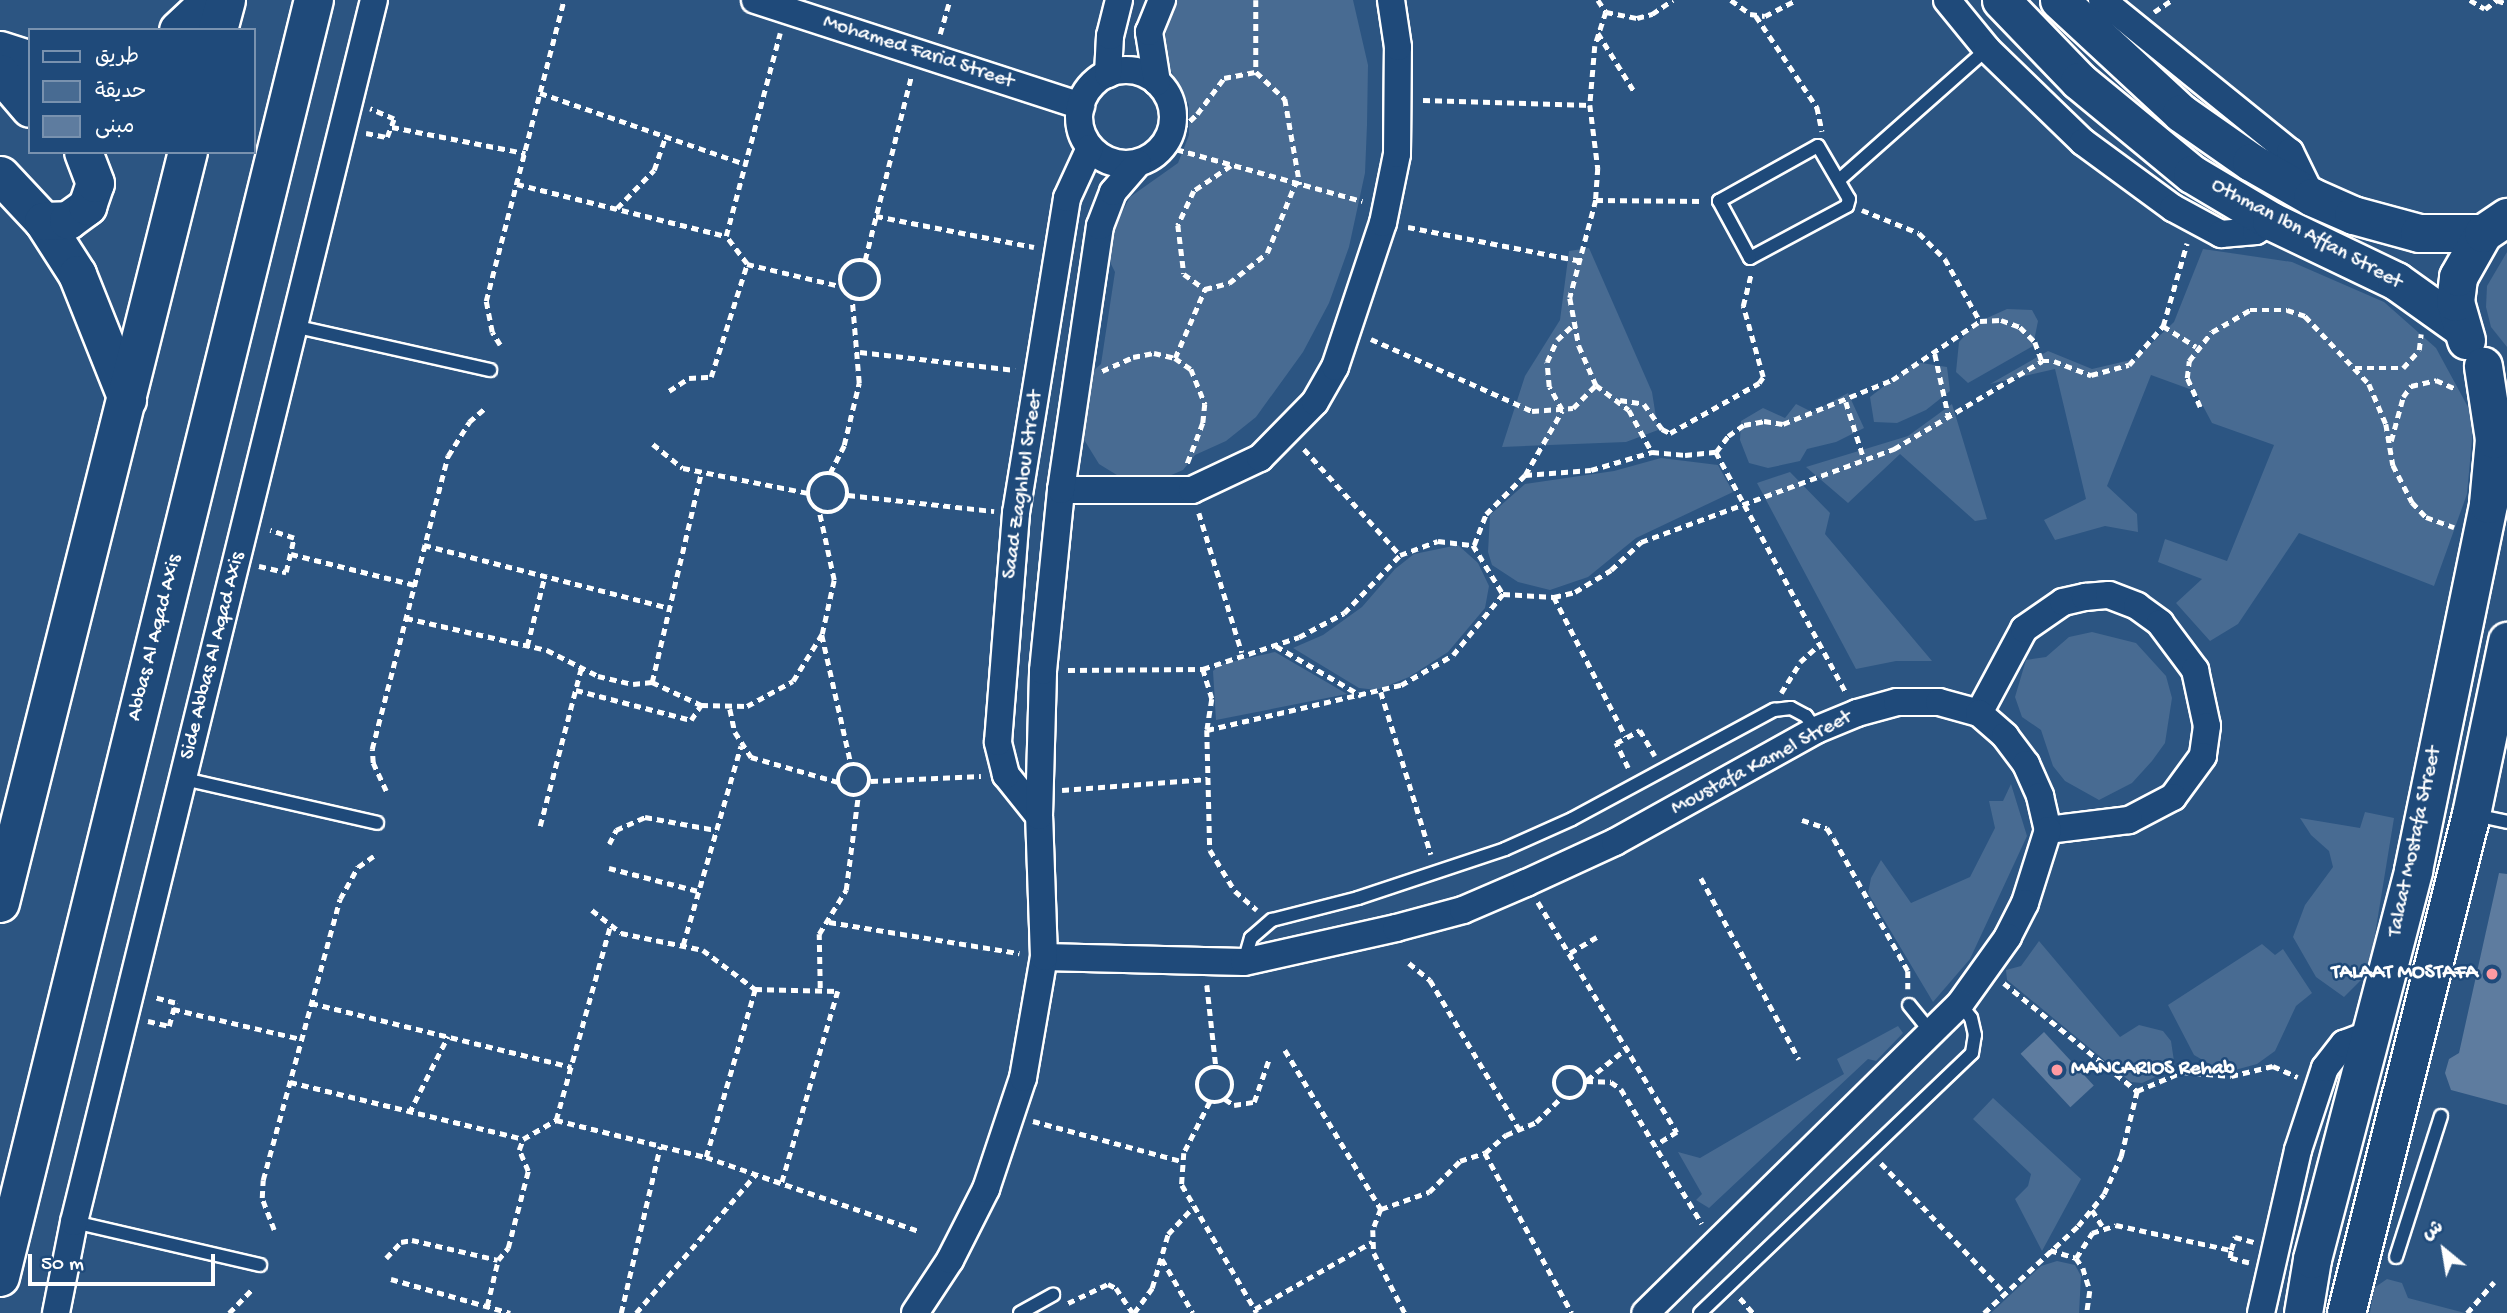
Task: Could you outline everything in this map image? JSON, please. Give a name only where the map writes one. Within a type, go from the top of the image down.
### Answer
[{"type":"main road","name":"Abbas Al Aqad Axis","points":[[0,1277],[301,9]]},
{"type":"main road","points":[[0,902],[188,154]]},
{"type":"street","name":"Side Abbas Al Aqad Axis","points":[[56,1313],[74,1222],[130,1004],[374,0]]},
{"type":"street","name":"Mohamed Farid Street","points":[[755,0],[1081,106]]},
{"type":"street","points":[[1108,74],[1110,36],[1119,0]]},
{"type":"street","points":[[1157,82],[1125,71],[1108,74],[1086,93],[1081,106],[1081,128],[1090,148],[1104,159],[1138,163],[1164,146],[1173,119],[1166,93],[1157,82],[1149,32],[1162,0]]},
{"type":"street","points":[[1061,490],[1184,491],[1238,471],[1289,433],[1322,390],[1348,329],[1385,215],[1397,154],[1399,99],[1391,0]]},
{"type":"street","points":[[1947,0],[1987,49],[2083,142],[2194,219],[2221,234],[2239,235],[2271,221]]},
{"type":"street","name":"Othman Ibn Affan Street","points":[[2001,0],[2079,81],[2137,132],[2192,174],[2271,221],[2356,260],[2421,298],[2459,326]]},
{"type":"street","name":"Othman Ibn Affan Street","points":[[2059,0],[2181,113],[2312,197],[2353,215],[2419,233],[2495,225]]},
{"type":"street","points":[[2102,0],[2290,152],[2312,197]]},
{"type":"street","points":[[182,28],[223,9]]},
{"type":"street","points":[[0,50],[28,60]]},
{"type":"street","points":[[0,73],[28,105]]},
{"type":"street","name":"Saad Zaghloul Street","points":[[1039,804],[1006,775],[998,742],[1016,513],[1068,198],[1077,169],[1090,148]]},
{"type":"street","points":[[43,221],[68,220],[87,206],[95,183],[84,154]]},
{"type":"street","name":"Saad Zaghloul Street","points":[[915,1313],[950,1260],[986,1189],[1023,1078],[1044,957],[1039,804],[1043,671],[1061,490],[1100,226],[1113,192],[1138,163]]},
{"type":"street","points":[[0,175],[43,221],[95,309],[127,399]]},
{"type":"street","points":[[2494,385],[2459,326],[2455,302],[2458,277],[2495,225]]},
{"type":"street","name":"Talaat Mostafa Street","points":[[2303,1313],[2312,1259],[2413,870],[2493,471],[2494,385]]},
{"type":"street","points":[[1646,1313],[1960,1004],[1987,969],[2025,903],[2048,830],[2129,820],[2173,797],[2203,755],[2205,707],[2195,670],[2160,623],[2137,607],[2109,595],[2063,602],[2024,629],[1979,713]]},
{"type":"street","name":"Talaat Mostafa Street","points":[[2346,1313],[2471,814],[2507,641]]},
{"type":"street","name":"Moustafa Kamel Street","points":[[1044,957],[1204,965],[1244,962],[1463,910],[1526,883],[1703,796],[1816,730],[1857,713],[1897,702],[1939,702],[1979,713],[2005,736],[2026,764],[2040,796],[2048,830]]},
{"type":"street","points":[[2261,1313],[2298,1150],[2319,1087],[2333,1054],[2344,1044],[2373,1032]]},
{"type":"lane","points":[[1839,180],[1987,49]]},
{"type":"lane","points":[[1818,146],[1849,202],[1750,258],[1719,201],[1818,146]]},
{"type":"lane","points":[[293,327],[490,370]]},
{"type":"lane","points":[[1244,962],[1251,938],[1272,920],[1505,849],[1637,786],[1774,710],[1791,708],[1806,716],[1816,730]]},
{"type":"lane","points":[[184,779],[377,823]]},
{"type":"lane","points":[[2471,814],[2507,822]]},
{"type":"lane","points":[[1906,1003],[1931,1032]]},
{"type":"lane","points":[[1700,1313],[1972,1053],[1973,1026],[1960,1004]]},
{"type":"lane","points":[[2396,1257],[2441,1116]]},
{"type":"lane","points":[[74,1222],[260,1265]]},
{"type":"lane","points":[[1020,1313],[1053,1295]]},
{"type":"path","points":[[500,345],[492,332],[486,301],[564,0]]},
{"type":"path","points":[[865,260],[925,56],[950,0]]},
{"type":"path","points":[[1231,166],[1194,191],[1178,225],[1184,274],[1205,289],[1229,283],[1267,253],[1298,185],[1285,99],[1256,72],[1255,0]]},
{"type":"path","points":[[1598,0],[1606,12],[1637,18],[1652,14],[1673,0]]},
{"type":"path","points":[[1731,0],[1756,16],[1817,107],[1822,119],[1818,146]]},
{"type":"path","points":[[1756,16],[1774,13],[1796,0]]},
{"type":"path","points":[[2470,0],[2484,9],[2497,0],[2507,4]]},
{"type":"path","points":[[726,236],[786,10]]},
{"type":"path","points":[[1606,12],[1598,32],[1590,105],[1596,147],[1596,200],[1570,299],[1573,325],[1596,385],[1619,400],[1644,404],[1662,429],[1670,433],[1759,383],[1763,377],[1743,306],[1750,258]]},
{"type":"path","points":[[1598,32],[1634,91]]},
{"type":"path","points":[[1256,72],[1224,78],[1197,114],[1164,146],[1298,185],[1385,215],[1582,261]]},
{"type":"path","points":[[540,93],[745,164]]},
{"type":"path","points":[[1399,99],[1590,105]]},
{"type":"path","points":[[392,127],[525,152]]},
{"type":"path","points":[[617,208],[649,178],[666,136]]},
{"type":"path","points":[[517,184],[726,236],[747,264],[840,286],[852,299],[860,352],[853,414],[830,473]]},
{"type":"path","points":[[1596,200],[1719,201]]},
{"type":"path","points":[[1849,202],[1883,222],[1919,233],[1945,259],[1980,321]]},
{"type":"path","points":[[876,216],[1059,251]]},
{"type":"path","points":[[1503,594],[1554,597],[1594,582],[1642,542],[1923,435],[2042,361],[2054,361],[2091,375],[2110,374],[2144,352],[2162,326],[2194,219]]},
{"type":"path","points":[[840,286],[842,269],[848,263],[865,260],[876,266],[879,289],[868,299],[852,299]]},
{"type":"path","points":[[669,391],[689,377],[711,377],[747,264]]},
{"type":"path","points":[[1175,358],[1205,289]]},
{"type":"path","points":[[2354,368],[2392,370],[2413,361],[2419,351],[2421,298]]},
{"type":"path","points":[[2200,407],[2187,378],[2196,347],[2230,319],[2250,310],[2287,310],[2305,316],[2354,368],[2379,403],[2400,484],[2419,509],[2426,517],[2481,536]]},
{"type":"path","points":[[1525,475],[1591,470],[1652,452],[1685,455],[1716,452],[1728,436],[1744,425],[1764,421],[1783,424],[1846,402],[1935,353],[1980,321],[2001,320],[2020,327],[2035,342],[2042,361]]},
{"type":"path","points":[[1562,410],[1549,387],[1547,362],[1557,340],[1573,325]]},
{"type":"path","points":[[2162,326],[2196,347]]},
{"type":"path","points":[[1348,329],[1532,411],[1562,410],[1583,403],[1596,385]]},
{"type":"path","points":[[860,352],[1039,372]]},
{"type":"path","points":[[1076,383],[1133,357],[1154,353],[1175,358],[1191,369],[1205,404],[1203,423],[1184,491],[1242,653]]},
{"type":"path","points":[[1935,353],[1949,418]]},
{"type":"path","points":[[2390,445],[2403,397],[2423,381],[2494,385]]},
{"type":"path","points":[[1619,400],[1652,452]]},
{"type":"path","points":[[1846,402],[1864,459]]},
{"type":"path","points":[[386,791],[373,763],[372,748],[424,545],[448,456],[469,422],[484,409]]},
{"type":"path","points":[[1474,545],[1496,500],[1525,475],[1562,410]]},
{"type":"path","points":[[1289,433],[1399,555]]},
{"type":"path","points":[[406,618],[527,646],[582,665],[615,681],[652,682],[701,705],[730,709],[779,692],[804,668],[822,634],[834,579],[819,511],[808,493],[683,468],[653,444]]},
{"type":"path","points":[[1716,452],[1857,713]]},
{"type":"path","points":[[652,682],[701,473]]},
{"type":"path","points":[[808,493],[819,475],[830,473],[846,484],[848,495],[838,510],[819,511]]},
{"type":"path","points":[[848,495],[1016,513]]},
{"type":"path","points":[[237,560],[284,573],[291,554],[293,537],[246,523]]},
{"type":"path","points":[[1043,671],[1203,669],[1242,653],[1275,646],[1343,613],[1399,555],[1438,541],[1474,545]]},
{"type":"path","points":[[424,545],[669,608]]},
{"type":"path","points":[[1474,545],[1503,594]]},
{"type":"path","points":[[291,554],[415,585]]},
{"type":"path","points":[[527,646],[545,575]]},
{"type":"path","points":[[1207,730],[1381,692],[1419,677],[1453,655],[1503,594]]},
{"type":"path","points":[[1554,597],[1626,737]]},
{"type":"path","points":[[822,634],[851,764]]},
{"type":"path","points":[[1774,710],[1784,683],[1820,644]]},
{"type":"path","points":[[1275,646],[1363,696]]},
{"type":"path","points":[[540,826],[582,665]]},
{"type":"path","points":[[1203,669],[1212,699],[1207,730],[1210,850],[1235,891],[1272,920]]},
{"type":"path","points":[[576,690],[691,720],[701,705]]},
{"type":"path","points":[[1381,692],[1436,872]]},
{"type":"path","points":[[682,945],[741,746],[730,709]]},
{"type":"path","points":[[1637,786],[1616,744],[1626,737],[1642,730],[1663,772]]},
{"type":"path","points":[[741,746],[759,761],[838,782],[845,793],[858,796]]},
{"type":"path","points":[[838,782],[844,767],[851,764],[861,764],[871,781]]},
{"type":"path","points":[[820,988],[817,946],[846,890],[858,796],[871,781],[1006,775]]},
{"type":"path","points":[[1039,804],[1208,779]]},
{"type":"path","points":[[609,844],[617,830],[645,817],[716,830]]},
{"type":"path","points":[[1802,820],[1827,828],[1861,887],[1908,971],[1906,1003]]},
{"type":"path","points":[[274,1230],[262,1198],[263,1180],[347,881],[374,856]]},
{"type":"path","points":[[609,868],[698,891]]},
{"type":"path","points":[[1700,878],[1799,1059]]},
{"type":"path","points":[[1526,883],[1628,1047],[1677,1132],[1656,1145]]},
{"type":"path","points":[[592,910],[610,927],[682,945],[722,960],[755,989],[833,987],[839,994],[782,1183]]},
{"type":"path","points":[[829,922],[1044,957]]},
{"type":"path","points":[[487,1306],[498,1260],[508,1248],[528,1171],[519,1150],[523,1139],[556,1120],[610,927]]},
{"type":"path","points":[[1570,953],[1597,937]]},
{"type":"path","points":[[1409,963],[1430,980],[1518,1129]]},
{"type":"path","points":[[1204,965],[1216,1067],[1232,1080],[1225,1099]]},
{"type":"path","points":[[1987,969],[2137,1091]]},
{"type":"path","points":[[706,1157],[755,989]]},
{"type":"path","points":[[174,1002],[169,1026],[130,1004],[174,1002]]},
{"type":"path","points":[[312,1003],[571,1067]]},
{"type":"path","points":[[173,1009],[301,1040]]},
{"type":"path","points":[[409,1113],[448,1036]]},
{"type":"path","points":[[1381,1209],[1429,1192],[1460,1161],[1486,1153],[1518,1129],[1546,1115],[1562,1097],[1579,1097],[1586,1081],[1628,1047]]},
{"type":"path","points":[[1285,1050],[1381,1209],[1372,1241],[1403,1312]]},
{"type":"path","points":[[1216,1067],[1204,1071],[1197,1083],[1200,1095],[1210,1102],[1225,1099],[1234,1105],[1254,1102],[1269,1059]]},
{"type":"path","points":[[2137,1091],[2182,1072],[2231,1076],[2273,1066],[2319,1087]]},
{"type":"path","points":[[1562,1097],[1554,1083],[1561,1070],[1577,1069],[1586,1081]]},
{"type":"path","points":[[1586,1081],[1611,1082],[1621,1089],[1714,1244]]},
{"type":"path","points":[[290,1082],[523,1139]]},
{"type":"path","points":[[1984,1313],[2092,1210],[2117,1166],[2137,1091]]},
{"type":"path","points":[[1210,1102],[1181,1161],[1182,1185],[1256,1311],[1372,1241]]},
{"type":"path","points":[[1011,1115],[1181,1161]]},
{"type":"path","points":[[556,1120],[706,1157],[919,1231]]},
{"type":"path","points":[[621,1313],[660,1147]]},
{"type":"path","points":[[1870,1152],[2004,1292]]},
{"type":"path","points":[[1486,1153],[1572,1313]]},
{"type":"path","points":[[636,1313],[756,1174]]},
{"type":"path","points":[[1059,1308],[1108,1284],[1116,1288],[1133,1313],[1153,1288],[1174,1224],[1193,1207]]},
{"type":"path","points":[[2092,1210],[2103,1227]]},
{"type":"path","points":[[2076,1258],[2092,1233],[2103,1227],[2116,1226],[2231,1250]]},
{"type":"path","points":[[386,1258],[401,1242],[412,1240],[498,1260]]},
{"type":"path","points":[[2050,1250],[2076,1258],[2088,1279],[2087,1313]]},
{"type":"path","points":[[1161,1257],[1193,1313]]},
{"type":"path","points":[[391,1279],[510,1313]]},
{"type":"path","points":[[2467,1313],[2494,1282]]},
{"type":"path","points":[[229,1313],[252,1289]]},
{"type":"green space","points":[[1176,0],[1353,0],[1368,65],[1365,173],[1349,247],[1329,303],[1303,352],[1256,417],[1226,441],[1195,455],[1183,470],[1155,482],[1125,480],[1099,464],[1083,438],[1092,372],[1101,364],[1115,272],[1108,258],[1117,222],[1130,197],[1178,163],[1189,135],[1189,105],[1168,65],[1163,42]]},
{"type":"green space","points":[[1589,248],[1652,392],[1658,430],[1626,442],[1502,447],[1525,376],[1560,320],[1569,251]]},
{"type":"green space","points":[[2203,249],[2292,262],[2384,302],[2436,348],[2474,418],[2467,494],[2434,586],[2299,533],[2238,624],[2210,641],[2176,603],[2202,579],[2158,562],[2165,539],[2227,561],[2274,445],[2212,423],[2195,391],[2151,375],[2107,486],[2137,514],[2138,532],[2105,526],[2055,540],[2044,520],[2086,499],[2055,369],[1990,384],[2048,351],[2092,369],[2135,359],[2174,322]]},
{"type":"green space","points":[[2507,252],[2507,347],[2491,327],[2486,307],[2487,286]]},
{"type":"green space","points":[[2007,309],[2032,310],[2038,321],[2033,346],[1968,383],[1956,372],[1959,342],[1976,323]]},
{"type":"green space","points":[[1915,362],[1947,367],[1950,391],[1926,410],[1897,423],[1874,422],[1870,397]]},
{"type":"green space","points":[[1848,393],[1864,428],[1836,442],[1807,449],[1800,461],[1768,468],[1749,463],[1740,440],[1741,421],[1763,408],[1785,418],[1796,404],[1812,412]]},
{"type":"green space","points":[[1952,404],[1987,519],[1975,521],[1900,454],[1848,503],[1806,467],[1908,436]]},
{"type":"green space","points":[[1661,458],[1718,465],[1733,492],[1636,538],[1588,577],[1550,590],[1518,582],[1492,565],[1488,552],[1490,515],[1525,484],[1614,471]]},
{"type":"green space","points":[[1790,472],[1830,513],[1825,534],[1932,661],[1896,661],[1856,669],[1757,483]]},
{"type":"green space","points":[[1458,545],[1478,563],[1489,586],[1485,608],[1448,652],[1409,677],[1377,690],[1359,688],[1293,648],[1323,635],[1362,607],[1395,569],[1414,554]]},
{"type":"green space","points":[[2092,632],[2136,643],[2166,676],[2172,698],[2165,743],[2132,783],[2099,800],[2065,781],[2053,766],[2041,730],[2022,717],[2015,697],[2026,660],[2046,657],[2069,637]]},
{"type":"green space","points":[[1275,652],[1347,694],[1216,720],[1213,671],[1221,664]]},
{"type":"green space","points":[[2011,784],[2027,836],[1970,959],[1933,1002],[1868,893],[1871,878],[1881,860],[1911,903],[1970,877],[1995,828],[1989,801],[2003,801]]},
{"type":"green space","points":[[2365,812],[2394,818],[2371,959],[2361,980],[2344,997],[2316,977],[2293,937],[2305,905],[2333,867],[2329,851],[2311,835],[2300,818],[2360,828]]},
{"type":"green space","points":[[2039,941],[2120,1037],[2139,1025],[2163,1031],[2171,1041],[2175,1068],[2142,1083],[2131,1082],[2007,980],[2006,970],[2021,966]]},
{"type":"green space","points":[[2262,944],[2275,955],[2283,949],[2312,993],[2296,1006],[2275,1051],[2257,1064],[2235,1070],[2213,1066],[2194,1055],[2168,1005]]},
{"type":"green space","points":[[1898,1026],[1903,1033],[1876,1061],[1868,1059],[1709,1208],[1696,1200],[1702,1194],[1678,1152],[1700,1158],[1844,1074],[1837,1059]]},
{"type":"green space","points":[[1993,1098],[2081,1179],[2042,1251],[2015,1199],[2028,1186],[2031,1174],[1973,1119]]},
{"type":"green space","points":[[2057,1261],[2075,1265],[2081,1276],[2079,1313],[1991,1313],[2041,1266]]},
{"type":"green space","points":[[2387,1279],[2402,1283],[2408,1298],[2465,1313],[2370,1313],[2374,1288]]},
{"type":"building","name":"TALAAT MOSTAFA","points":[[2499,873],[2507,874],[2507,1105],[2451,1090],[2445,1073],[2449,1059],[2459,1053]]},
{"type":"building","name":"MANCARIOS Rehab","points":[[2044,1032],[2094,1085],[2070,1107],[2021,1054]]},
{"type":"place","name":"TALAAT MOSTAFA","points":[[2492,974]]},
{"type":"place","name":"MANCARIOS Rehab","points":[[2057,1070]]}]
